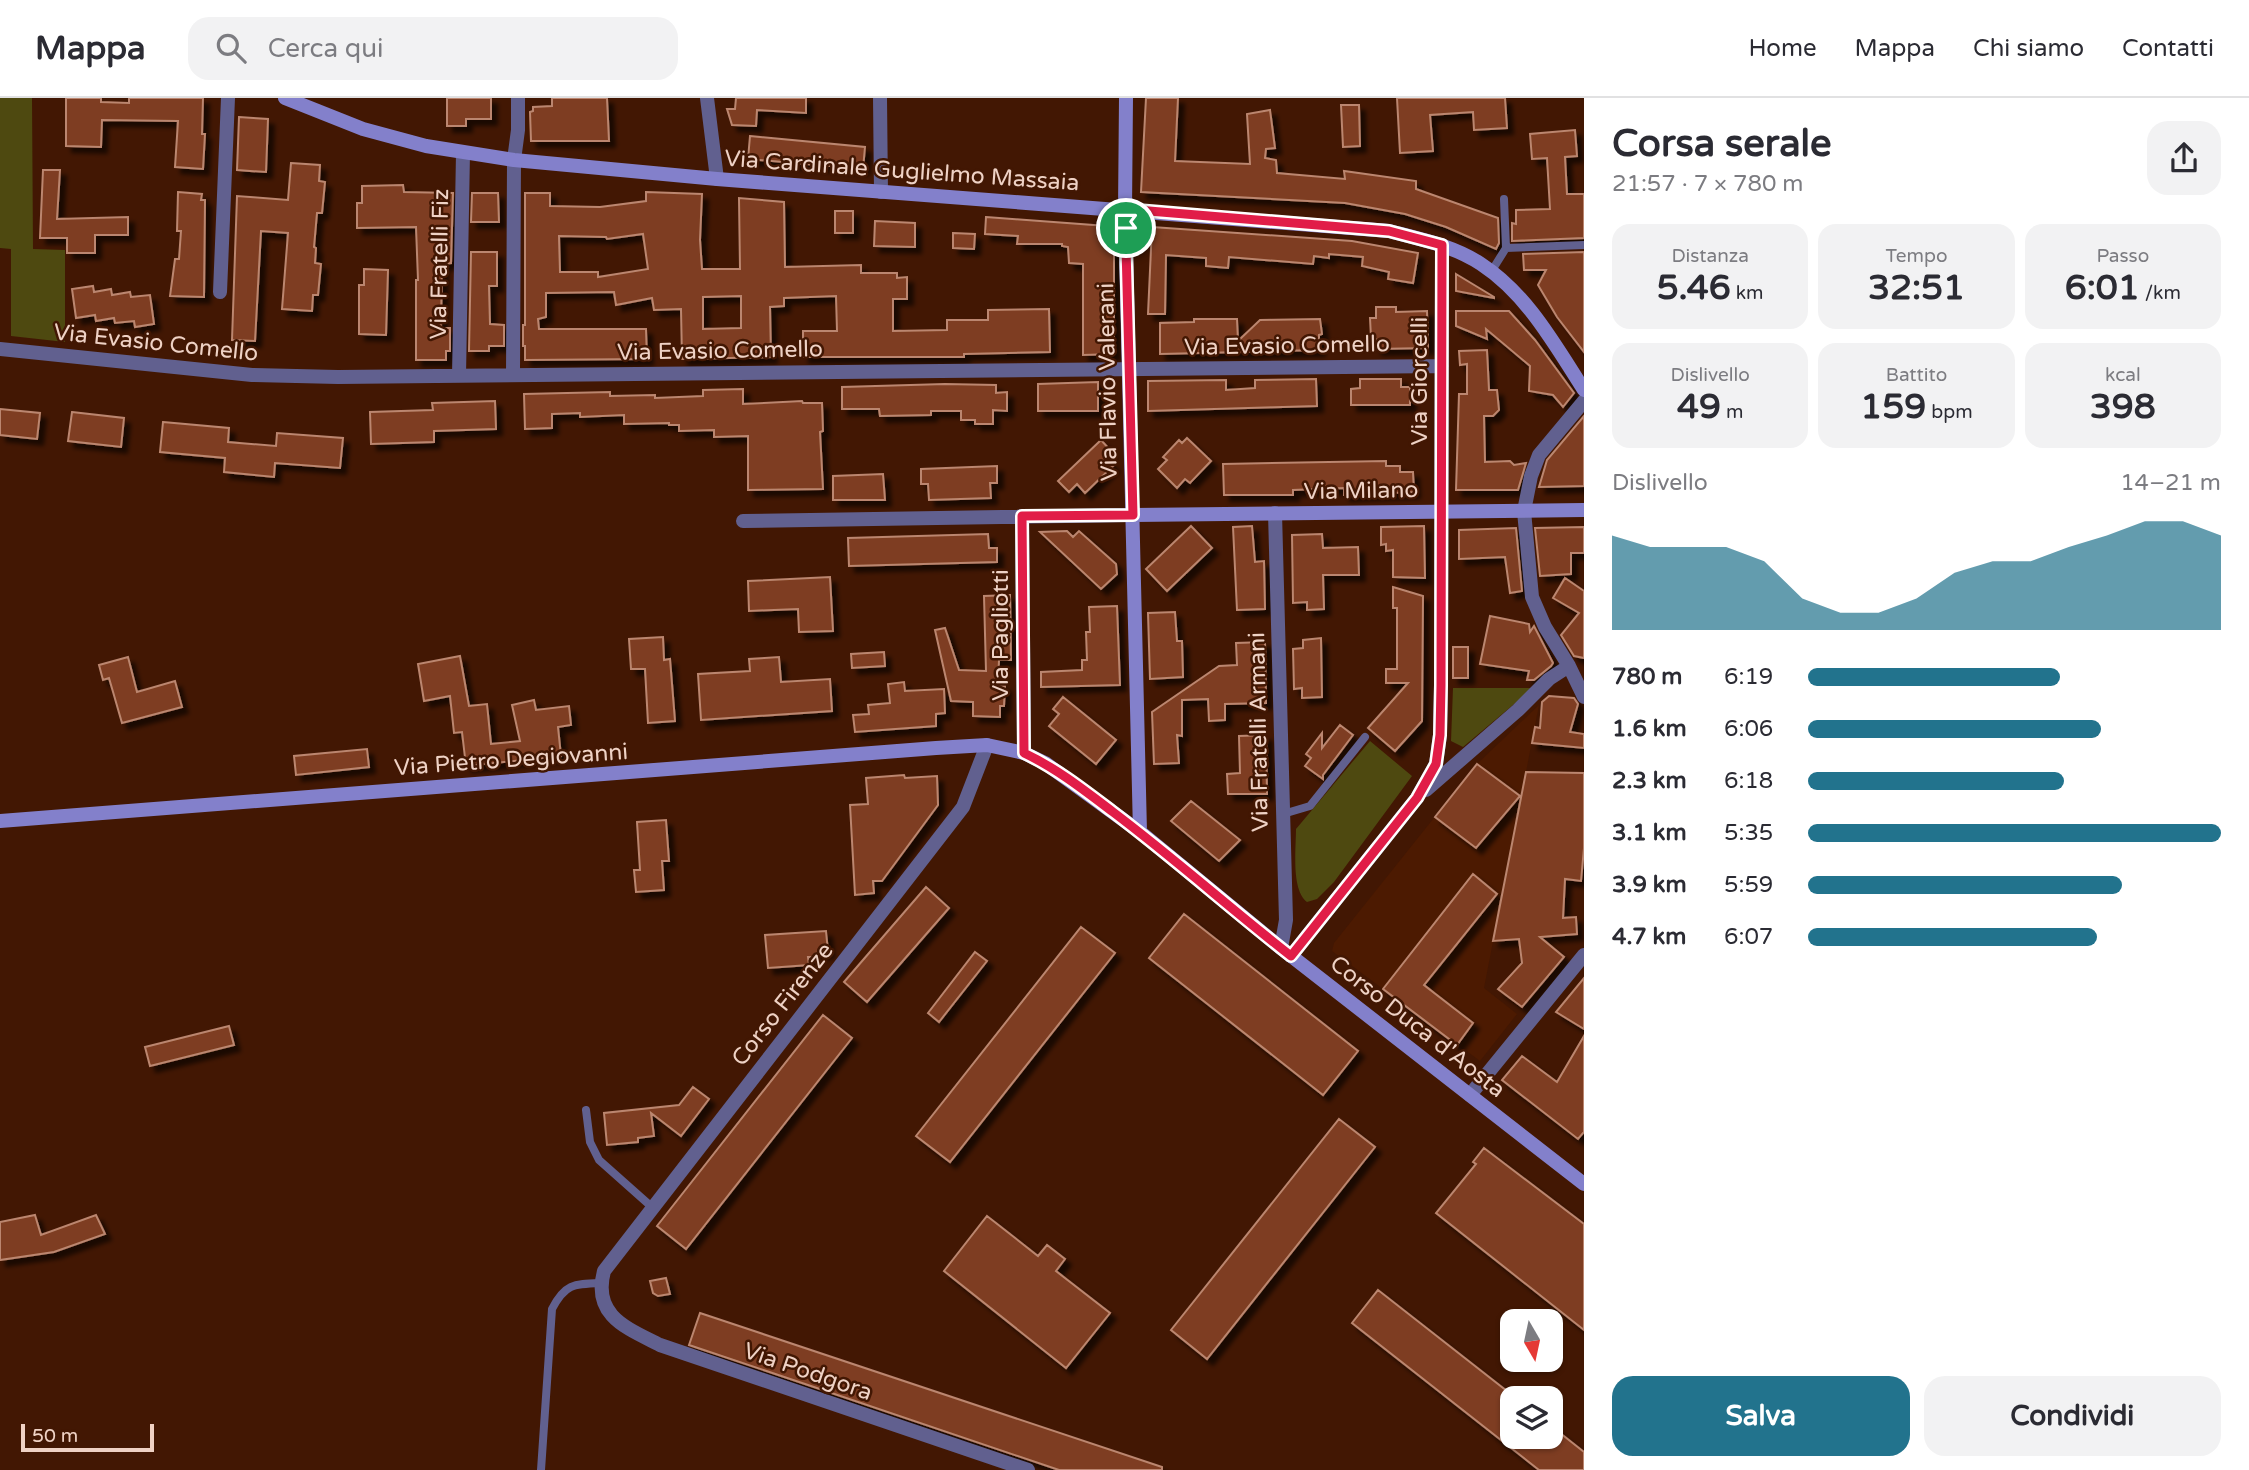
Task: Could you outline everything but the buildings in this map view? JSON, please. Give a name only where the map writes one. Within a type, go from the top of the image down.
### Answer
[{"type":"street","points":[[220,292],[228,98]]},
{"type":"street","name":"Via Cardinale Guglielmo Massaia","points":[[285,98],[363,129],[434,148],[514,160],[718,180],[1389,231],[1442,245],[1481,264],[1491,272],[1520,297],[1584,390]]},
{"type":"street","points":[[513,375],[514,160],[518,98]]},
{"type":"street","points":[[707,98],[718,180]]},
{"type":"street","points":[[880,98],[881,192]]},
{"type":"street","name":"Via Flavio Valerani","points":[[1126,98],[1125,209],[1140,832]]},
{"type":"street","name":"Via Fratelli Fiz","points":[[459,376],[463,152]]},
{"type":"street","name":"Via Giorcelli","points":[[1417,798],[1436,764],[1440,735],[1442,245]]},
{"type":"street","name":"Via Evasio Comello","points":[[0,349],[252,375],[459,376],[1442,366]]},
{"type":"street","points":[[1584,401],[1539,455],[1531,476],[1524,511],[1532,597],[1545,627],[1584,697]]},
{"type":"street","name":"Via Milano","points":[[1133,515],[1584,510]]},
{"type":"street","name":"Via Fratelli Armani","points":[[1275,513],[1286,952]]},
{"type":"street","points":[[743,521],[1133,515]]},
{"type":"street","name":"Via Pagliotti","points":[[1022,516],[1024,753]]},
{"type":"street","points":[[1286,952],[1417,798],[1549,679],[1569,666]]},
{"type":"street","name":"Via Pietro Degiovanni","points":[[0,821],[987,745],[1024,753]]},
{"type":"street","name":"Corso Firenze","points":[[601,1283],[604,1271],[962,807],[987,745]]},
{"type":"street","name":"Corso Duca d'Aosta","points":[[1024,753],[1056,770],[1140,832],[1286,952],[1584,1184]]},
{"type":"street","points":[[1470,1095],[1584,955]]},
{"type":"street","name":"Via Podgora","points":[[601,1283],[604,1305],[612,1318],[660,1345],[1028,1470]]},
{"type":"lane","points":[[1491,272],[1506,248],[1504,199]]},
{"type":"lane","points":[[1506,248],[1584,245]]},
{"type":"lane","points":[[1283,814],[1310,806],[1365,737]]},
{"type":"lane","points":[[586,1110],[590,1142],[599,1160],[653,1208]]},
{"type":"lane","points":[[541,1470],[552,1309],[561,1292],[579,1283],[601,1283]]},
{"type":"shaded area","points":[[0,98],[32,98],[33,249],[65,250],[65,342],[11,336],[11,249],[0,248]]},
{"type":"shaded area","points":[[1453,688],[1533,688],[1463,747],[1451,741]]},
{"type":"shaded area","points":[[1539,705],[1484,988],[1517,1014],[1480,1061],[1332,951],[1334,943],[1477,764]]},
{"type":"shaded area","points":[[1370,741],[1412,776],[1334,882],[1317,899],[1307,902],[1296,879],[1296,829]]},
{"type":"route","points":[[1125,209],[1389,231],[1442,245],[1441,685],[1440,735],[1436,764],[1417,798],[1291,956],[1140,832],[1078,785],[1045,763],[1024,753],[1022,516],[1133,515],[1126,228],[1125,209]]}]
